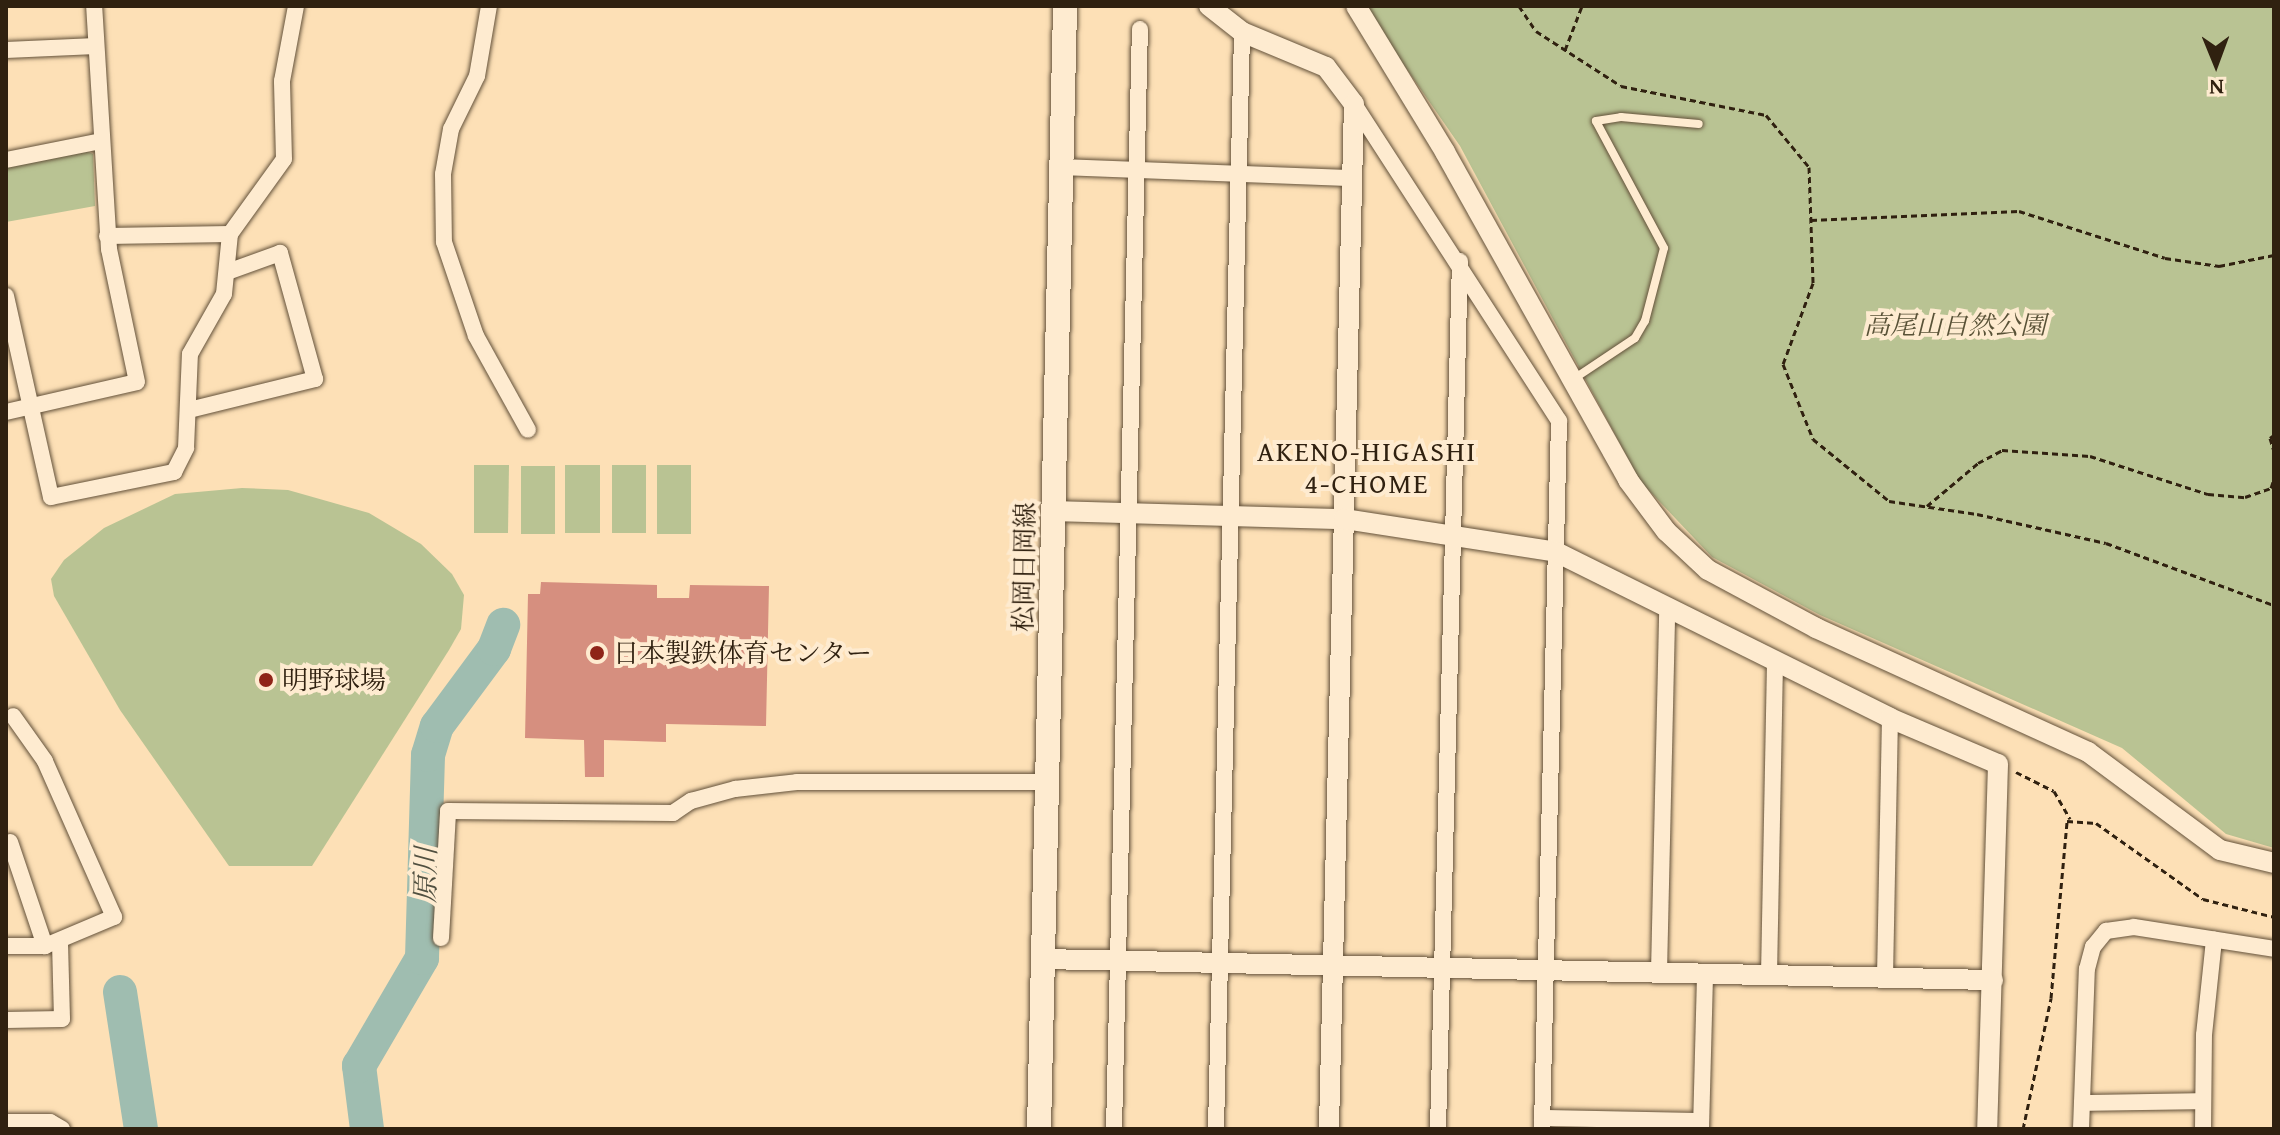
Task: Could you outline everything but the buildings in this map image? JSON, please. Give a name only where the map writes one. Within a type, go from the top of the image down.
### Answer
[{"type":"main road","name":"松岡日岡線","points":[[1039,1129],[1065,6]]},
{"type":"street","points":[[6,412],[137,382],[107,236],[94,6]]},
{"type":"street","points":[[6,296],[51,497],[174,472],[186,448],[190,354],[214,320],[230,271],[230,234],[284,159],[282,81],[296,6]]},
{"type":"street","points":[[489,6],[477,76],[451,129],[443,174],[444,242],[476,336],[528,430]]},
{"type":"street","points":[[1209,6],[1242,32],[1326,67],[1460,261],[1559,421],[1542,1123],[1701,1125],[1705,974]]},
{"type":"street","points":[[1356,6],[1575,378],[1628,480],[1666,531],[1708,570],[1816,628],[2088,752],[2220,850],[2274,863]]},
{"type":"street","points":[[1114,1129],[1140,29]]},
{"type":"street","points":[[1216,1129],[1242,32]]},
{"type":"street","points":[[6,50],[96,46]]},
{"type":"street","points":[[1329,1129],[1354,104]]},
{"type":"street","points":[[6,160],[101,141]]},
{"type":"street","points":[[1062,167],[1353,178]]},
{"type":"street","points":[[107,236],[230,234]]},
{"type":"street","points":[[189,410],[315,379],[280,253],[230,271]]},
{"type":"street","points":[[1438,1129],[1460,261]]},
{"type":"street","points":[[1053,511],[1344,519],[1556,552],[1667,612],[1890,718],[1998,764],[1987,1129]]},
{"type":"street","points":[[1659,972],[1667,612]]},
{"type":"street","points":[[1769,975],[1775,663]]},
{"type":"street","points":[[6,946],[53,944],[114,917],[86,843],[45,761],[13,716]]},
{"type":"street","points":[[1885,977],[1890,718]]},
{"type":"street","points":[[441,938],[448,811],[673,813],[691,801],[735,789],[797,782],[1047,782]]},
{"type":"street","points":[[6,1020],[62,1019],[53,944],[12,842]]},
{"type":"street","points":[[2081,1129],[2087,969],[2098,939],[2114,928],[2134,927],[2274,949]]},
{"type":"street","points":[[2203,1129],[2214,940]]},
{"type":"street","points":[[1043,959],[1993,980]]},
{"type":"street","points":[[2082,1103],[2203,1101]]},
{"type":"street","points":[[6,1122],[50,1122],[62,1129]]},
{"type":"lane","points":[[1575,378],[1635,338],[1645,321],[1664,248],[1596,121],[1621,117],[1699,124]]},
{"type":"path","points":[[1519,6],[1536,31],[1621,86],[1766,115],[1809,167],[1813,283],[1783,364],[1813,439],[1889,501],[2106,543],[2274,605]]},
{"type":"path","points":[[1565,50],[1582,6]]},
{"type":"path","points":[[1811,220],[2019,211],[2165,258],[2219,266],[2274,255]]},
{"type":"path","points":[[2274,435],[2270,438],[2274,451]]},
{"type":"path","points":[[1927,506],[1978,463],[2002,450],[2090,456],[2208,494],[2245,497],[2271,488],[2274,479]]},
{"type":"path","points":[[1998,764],[2054,791],[2070,819]]},
{"type":"green space","name":"高尾山自然公園","points":[[1363,6],[2274,6],[2274,848],[2226,834],[2122,748],[1820,615],[1712,557],[1640,481],[1460,146]]},
{"type":"green space","points":[[87,151],[93,154],[95,206],[6,222],[6,167]]},
{"type":"green space","points":[[474,465],[509,465],[508,533],[474,533]]},
{"type":"green space","points":[[565,465],[600,465],[600,533],[565,533]]},
{"type":"green space","points":[[612,465],[646,465],[646,533],[612,533]]},
{"type":"green space","points":[[657,465],[691,465],[691,534],[657,534]]},
{"type":"green space","points":[[521,466],[555,466],[555,534],[521,534]]},
{"type":"green space","name":"明野球場","points":[[242,488],[288,490],[369,513],[421,544],[452,574],[464,595],[461,629],[312,866],[229,866],[120,710],[54,596],[51,579],[64,560],[104,528],[175,494]]},
{"type":"waterway","name":"原川","points":[[367,1129],[359,1066],[422,958],[428,755],[437,726],[494,649],[503,625]]},
{"type":"waterway","points":[[120,992],[141,1129]]},
{"type":"place","name":"日本製鉄体育センター","points":[[597,653]]},
{"type":"place","name":"明野球場","points":[[266,680]]},
{"type":"district","name":"AKENO-HIGASHI 4-CHOME","points":[[1367,467]]}]
